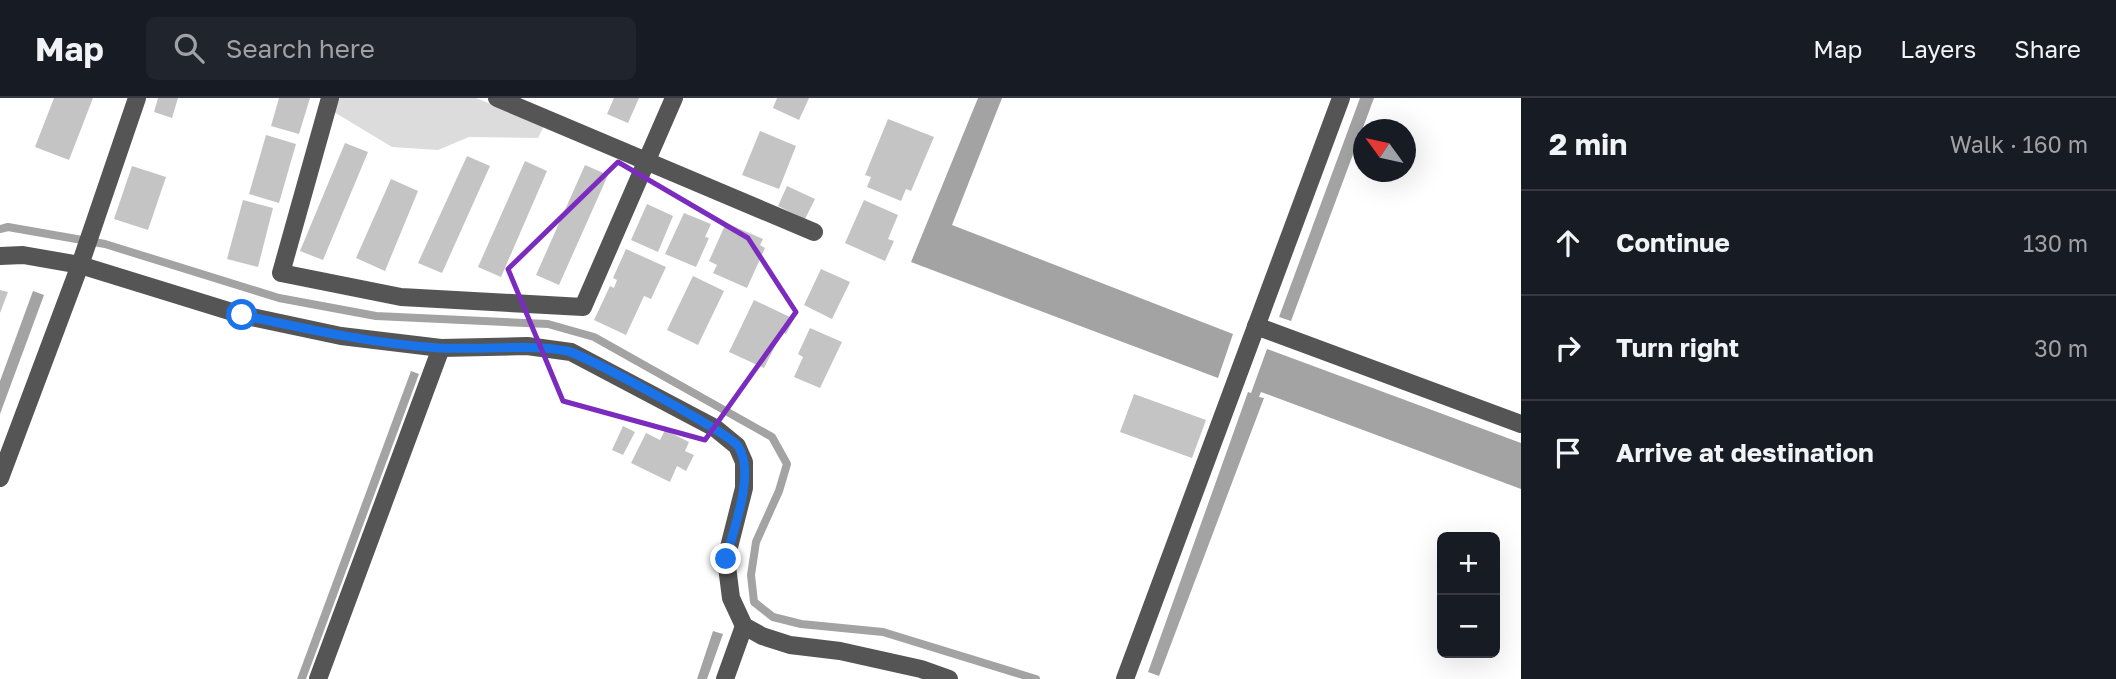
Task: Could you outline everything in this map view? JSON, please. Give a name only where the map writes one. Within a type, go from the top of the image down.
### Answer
[{"type":"street","points":[[0,478],[81,260],[137,98]]},
{"type":"street","points":[[330,98],[281,273],[401,297],[583,307],[674,98]]},
{"type":"street","points":[[497,98],[814,232]]},
{"type":"street","points":[[1125,679],[1341,98]]},
{"type":"street","points":[[0,256],[23,255],[81,260],[242,315],[341,336],[441,348],[527,346],[571,352],[715,428],[737,446],[744,463],[744,488],[726,559],[731,598],[744,626],[761,636],[790,645],[840,650],[920,674],[949,679]]},
{"type":"street","points":[[1256,326],[1521,424]]},
{"type":"street","points":[[318,679],[441,348]]},
{"type":"street","points":[[725,679],[744,626]]},
{"type":"highlighted area","points":[[618,162],[748,238],[796,312],[705,440],[563,401],[508,269]]},
{"type":"shaded area","points":[[337,98],[476,98],[544,126],[538,138],[469,137],[438,150],[392,147],[334,112]]},
{"type":"shaded area","points":[[978,98],[1002,98],[952,225],[1233,334],[1218,378],[911,262]]},
{"type":"shaded area","points":[[1360,98],[1374,98],[1366,119],[1353,119],[1353,154],[1291,321],[1279,317]]},
{"type":"shaded area","points":[[33,291],[44,295],[0,414],[0,381]]},
{"type":"shaded area","points":[[1267,349],[1521,443],[1521,489],[1261,392],[1259,397],[1264,398],[1159,676],[1148,672],[1248,392],[1251,393]]},
{"type":"shaded area","points":[[411,371],[419,374],[306,679],[297,679]]},
{"type":"shaded area","points":[[713,631],[723,634],[707,679],[697,679]]},
{"type":"building","points":[[54,98],[93,98],[69,160],[35,147]]},
{"type":"building","points":[[158,98],[178,98],[172,118],[154,112]]},
{"type":"building","points":[[279,98],[310,98],[299,134],[271,126]]},
{"type":"building","points":[[614,98],[639,98],[628,123],[607,114]]},
{"type":"building","points":[[777,98],[809,98],[799,120],[773,108]]},
{"type":"building","points":[[888,119],[934,137],[911,191],[906,189],[901,201],[867,187],[871,177],[865,175]]},
{"type":"building","points":[[760,131],[796,146],[779,189],[742,175]]},
{"type":"building","points":[[266,135],[296,144],[279,203],[249,194]]},
{"type":"building","points":[[345,143],[368,152],[323,260],[300,251]]},
{"type":"building","points":[[467,156],[490,166],[442,273],[418,263]]},
{"type":"building","points":[[525,161],[547,171],[501,277],[478,267]]},
{"type":"building","points":[[585,165],[608,175],[559,285],[536,275]]},
{"type":"building","points":[[132,166],[166,177],[148,230],[114,219]]},
{"type":"building","points":[[391,179],[418,191],[385,271],[356,258]]},
{"type":"building","points":[[787,186],[815,199],[805,219],[778,206]]},
{"type":"building","points":[[243,200],[273,208],[258,267],[227,259]]},
{"type":"building","points":[[864,200],[898,215],[888,239],[894,241],[885,261],[845,243]]},
{"type":"building","points":[[647,204],[673,216],[658,252],[631,240]]},
{"type":"building","points":[[684,213],[711,224],[705,237],[709,238],[696,267],[665,254]]},
{"type":"building","points":[[726,223],[763,239],[760,245],[765,248],[747,288],[713,273],[717,265],[709,261]]},
{"type":"building","points":[[626,249],[666,267],[651,299],[644,296],[626,335],[594,320],[610,286],[614,288],[617,280],[613,278]]},
{"type":"building","points":[[821,269],[850,282],[832,319],[804,305]]},
{"type":"building","points":[[693,276],[724,291],[698,345],[667,330]]},
{"type":"building","points":[[0,290],[8,292],[0,313]]},
{"type":"building","points":[[754,300],[794,319],[786,334],[782,332],[764,368],[729,352]]},
{"type":"building","points":[[810,328],[842,342],[820,388],[794,377],[803,357],[798,354]]},
{"type":"building","points":[[1134,394],[1206,420],[1192,458],[1120,432]]},
{"type":"building","points":[[623,426],[635,432],[623,455],[612,450]]},
{"type":"building","points":[[665,430],[689,442],[685,451],[694,455],[686,471],[677,466],[670,482],[631,463],[646,433],[660,440]]},
{"type":"waterway","points":[[0,229],[8,227],[105,244],[279,298],[376,316],[548,324],[594,337],[772,437],[787,464],[779,491],[756,542],[751,575],[754,602],[773,617],[801,624],[883,632],[1036,679]]},
{"type":"route","points":[[242,315],[341,336],[441,348],[527,346],[571,352],[715,428],[737,446],[744,463],[744,488],[726,559]]}]
